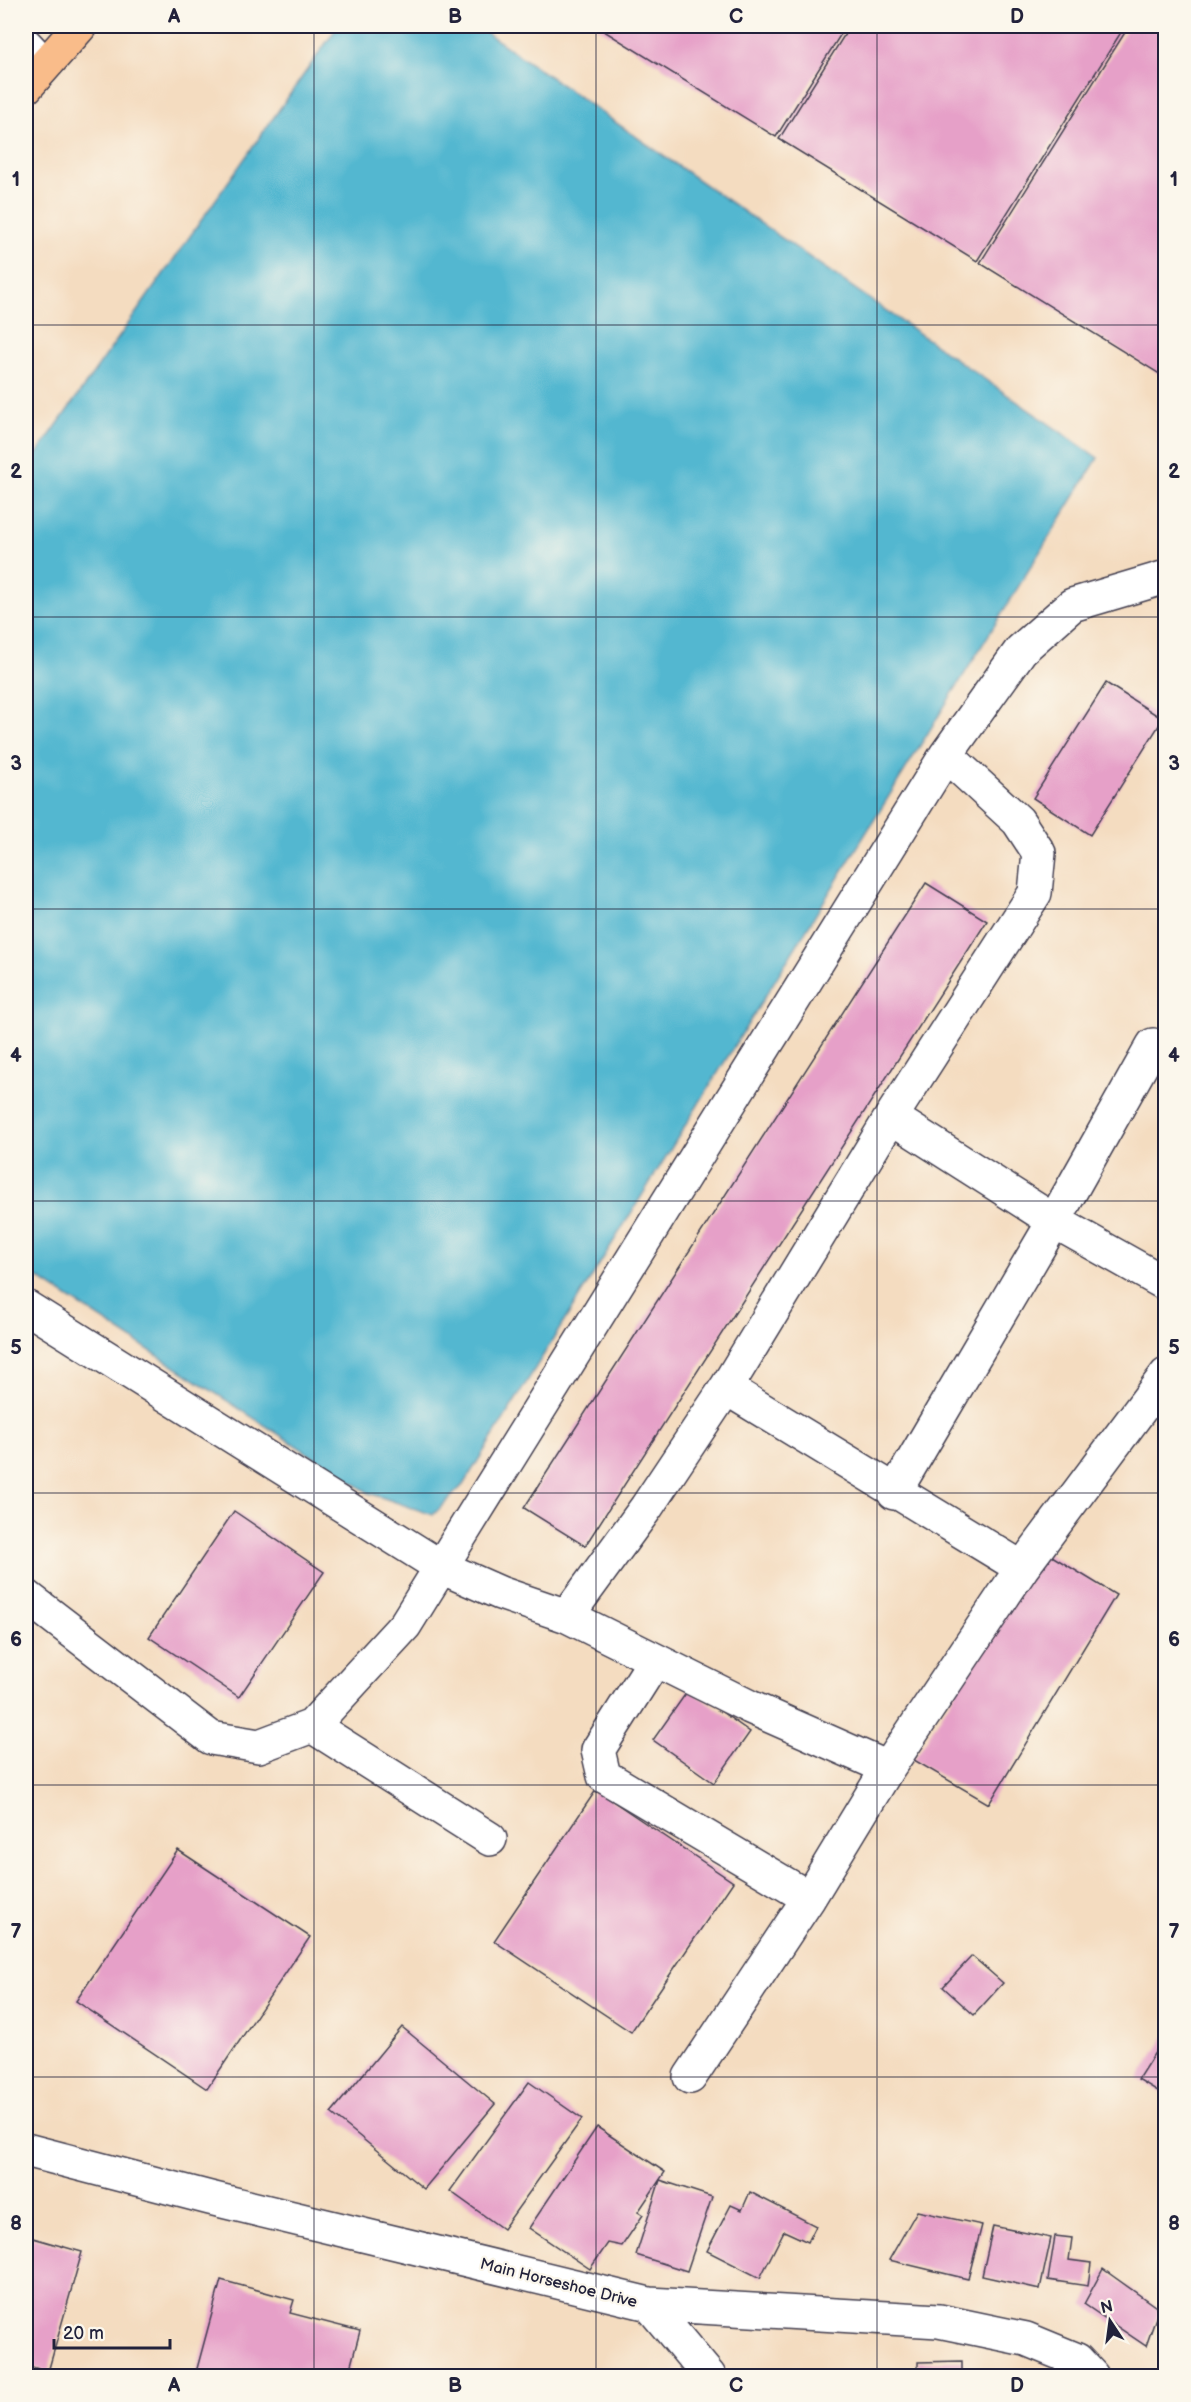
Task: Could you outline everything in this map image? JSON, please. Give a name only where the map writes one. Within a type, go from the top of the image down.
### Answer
[{"type":"main road","points":[[32,65],[80,26]]},
{"type":"street","points":[[26,1596],[211,1738],[259,1746],[312,1726],[405,1625],[946,755],[1021,650],[1072,605],[1165,580]]},
{"type":"street","points":[[567,1616],[646,1508],[726,1388],[891,1117],[1035,893],[1039,853],[1018,821],[946,755]]},
{"type":"street","points":[[894,1492],[1054,1221],[1153,1045]]},
{"type":"street","points":[[891,1117],[1054,1221],[1166,1284]]},
{"type":"street","points":[[26,1307],[441,1567],[500,1593],[567,1616],[750,1707],[888,1768]]},
{"type":"street","points":[[690,2077],[809,1898],[888,1768],[1022,1568],[1166,1375]]},
{"type":"street","points":[[726,1388],[1022,1568]]},
{"type":"street","points":[[655,1660],[598,1750],[604,1776],[809,1898]]},
{"type":"street","points":[[312,1726],[490,1839]]},
{"type":"street","name":"Main Horseshoe Drive","points":[[26,2150],[210,2198],[649,2304],[939,2321],[1026,2339],[1077,2360],[1092,2376]]},
{"type":"street","points":[[649,2304],[709,2376]]},
{"type":"water","points":[[338,26],[477,26],[1098,458],[463,1485],[433,1515],[369,1493],[26,1270],[26,469]]},
{"type":"building","points":[[596,26],[846,26],[776,137]]},
{"type":"building","points":[[850,26],[1125,26],[977,261],[779,139]]},
{"type":"building","points":[[1129,26],[1166,26],[1166,378],[980,263]]},
{"type":"building","points":[[1106,683],[1163,719],[1090,835],[1033,798]]},
{"type":"building","points":[[926,883],[987,921],[585,1546],[524,1508]]},
{"type":"building","points":[[234,1511],[324,1572],[239,1697],[149,1637]]},
{"type":"building","points":[[1042,1550],[1116,1595],[989,1804],[914,1760]]},
{"type":"building","points":[[689,1689],[750,1732],[714,1783],[653,1740]]},
{"type":"building","points":[[596,1790],[733,1882],[631,2032],[494,1941]]},
{"type":"building","points":[[178,1850],[310,1937],[207,2089],[76,2001]]},
{"type":"building","points":[[972,1956],[1003,1983],[974,2015],[943,1987]]},
{"type":"building","points":[[402,2027],[495,2104],[424,2189],[331,2113]]},
{"type":"building","points":[[1166,2035],[1166,2096],[1138,2079]]},
{"type":"building","points":[[529,2082],[582,2119],[503,2229],[450,2191]]},
{"type":"building","points":[[597,2127],[665,2172],[638,2212],[643,2215],[622,2246],[608,2243],[590,2269],[529,2228]]},
{"type":"building","points":[[660,2180],[712,2197],[687,2271],[636,2255]]},
{"type":"building","points":[[750,2192],[816,2226],[808,2242],[784,2231],[760,2278],[707,2251],[731,2205],[742,2210]]},
{"type":"building","points":[[917,2211],[982,2225],[968,2279],[889,2260]]},
{"type":"building","points":[[993,2226],[1051,2238],[1040,2289],[982,2276]]},
{"type":"building","points":[[26,2236],[82,2252],[48,2372],[26,2365]]},
{"type":"building","points":[[1055,2236],[1072,2238],[1069,2260],[1091,2263],[1088,2286],[1048,2280]]},
{"type":"building","points":[[1103,2269],[1159,2309],[1146,2346],[1084,2304]]},
{"type":"building","points":[[221,2280],[294,2300],[290,2313],[360,2331],[348,2376],[195,2376]]},
{"type":"building","points":[[962,2361],[962,2376],[918,2376],[918,2362]]}]
